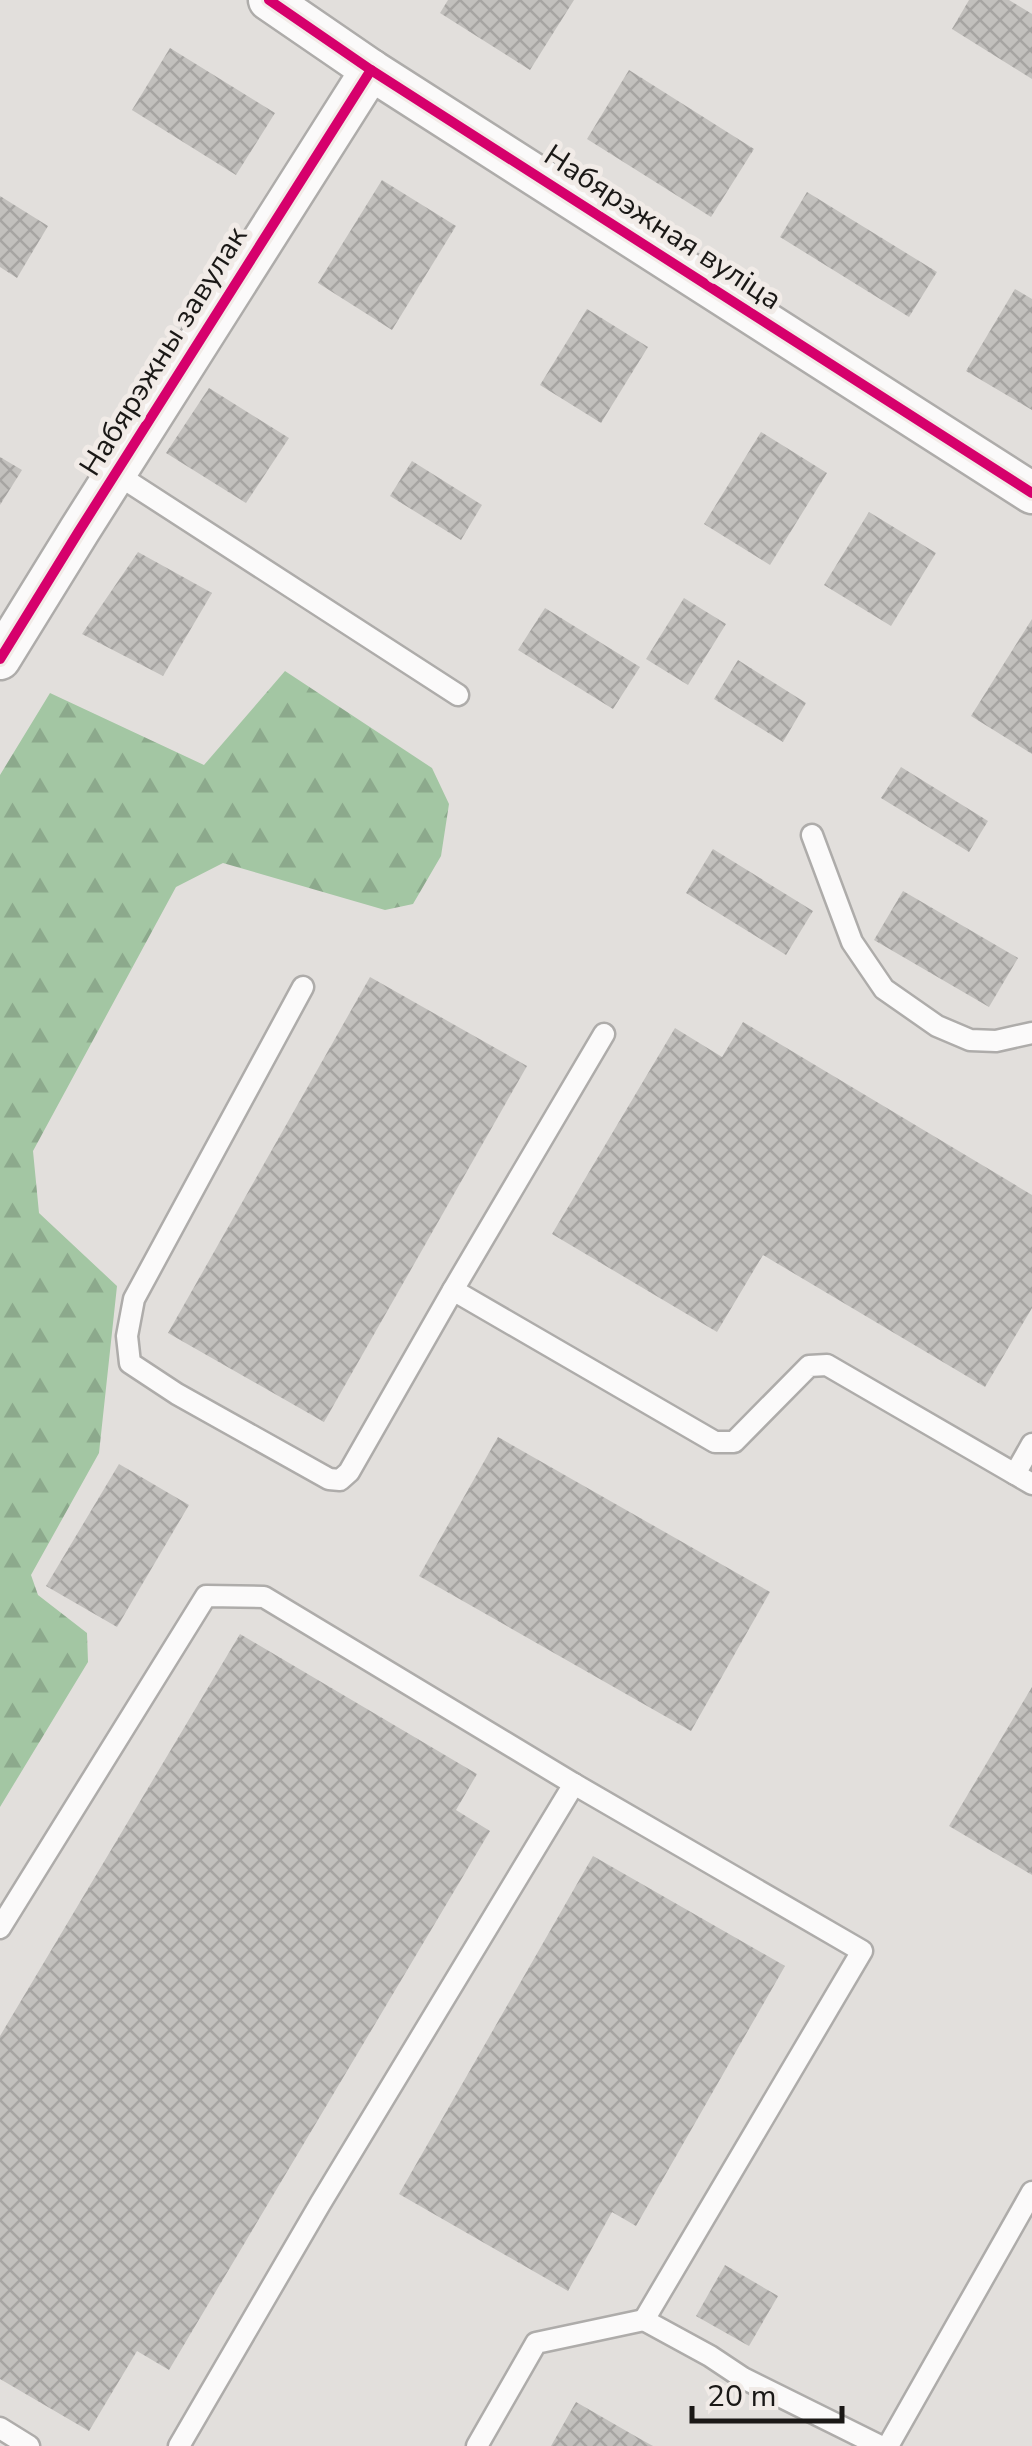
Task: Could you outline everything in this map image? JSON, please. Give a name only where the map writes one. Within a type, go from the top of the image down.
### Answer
[{"type":"street","name":"Набярэжная вуліца","points":[[269,0],[371,70],[1032,493]]},
{"type":"street","name":"Набярэжны завулак","points":[[0,659],[371,70]]},
{"type":"lane","points":[[115,473],[458,694]]},
{"type":"lane","points":[[812,835],[852,942],[884,989],[937,1026],[970,1040],[996,1041],[1032,1033]]},
{"type":"lane","points":[[303,987],[134,1299],[127,1336],[130,1363],[330,1479],[340,1480],[349,1472],[604,1034]]},
{"type":"lane","points":[[453,1290],[715,1442],[734,1442],[809,1366],[827,1366],[1023,1479],[1032,1444]]},
{"type":"lane","points":[[0,1928],[206,1596],[264,1597],[862,1952],[644,2320]]},
{"type":"lane","points":[[179,2446],[574,1784]]},
{"type":"lane","points":[[888,2446],[1032,2192]]},
{"type":"lane","points":[[477,2446],[536,2343],[644,2320],[744,2378],[880,2446]]},
{"type":"lane","points":[[0,2428],[29,2446]]},
{"type":"green space","points":[[285,671],[432,768],[449,804],[441,856],[413,904],[385,910],[223,863],[176,887],[33,1151],[39,1213],[117,1286],[99,1453],[31,1575],[38,1595],[87,1633],[88,1662],[0,1807],[0,775],[50,693],[204,765]]},
{"type":"building","points":[[448,0],[574,0],[530,70],[440,13]]},
{"type":"building","points":[[969,0],[1009,0],[1032,14],[1032,79],[952,29]]},
{"type":"building","points":[[170,48],[275,113],[236,175],[132,110]]},
{"type":"building","points":[[629,70],[754,149],[711,217],[587,139]]},
{"type":"building","points":[[382,180],[456,226],[392,330],[318,283]]},
{"type":"building","points":[[807,192],[937,272],[909,317],[780,237]]},
{"type":"building","points":[[0,196],[48,226],[17,278],[0,267]]},
{"type":"building","points":[[1015,289],[1032,299],[1032,410],[966,371]]},
{"type":"building","points":[[587,309],[648,347],[601,423],[540,385]]},
{"type":"building","points":[[209,388],[289,438],[246,503],[166,453]]},
{"type":"building","points":[[761,432],[827,473],[770,565],[704,524]]},
{"type":"building","points":[[0,457],[22,470],[0,505]]},
{"type":"building","points":[[412,461],[482,505],[461,540],[390,496]]},
{"type":"building","points":[[869,512],[936,553],[891,626],[824,585]]},
{"type":"building","points":[[138,552],[212,593],[163,676],[82,634]]},
{"type":"building","points":[[684,598],[726,624],[688,685],[646,659]]},
{"type":"building","points":[[545,608],[640,667],[613,709],[518,650]]},
{"type":"building","points":[[1032,619],[1032,754],[971,716]]},
{"type":"building","points":[[738,660],[806,703],[783,742],[714,699]]},
{"type":"building","points":[[901,767],[988,821],[969,852],[881,798]]},
{"type":"building","points":[[713,849],[813,911],[786,955],[686,893]]},
{"type":"building","points":[[903,891],[1018,958],[989,1007],[874,940]]},
{"type":"building","points":[[370,977],[527,1066],[324,1422],[168,1333]]},
{"type":"building","points":[[743,1022],[1032,1195],[1032,1308],[985,1387],[763,1255],[717,1332],[552,1234],[675,1028],[722,1057]]},
{"type":"building","points":[[498,1437],[770,1592],[691,1731],[419,1576]]},
{"type":"building","points":[[119,1464],[189,1505],[117,1627],[46,1586]]},
{"type":"building","points":[[240,1634],[477,1774],[456,1810],[490,1831],[169,2370],[137,2351],[89,2431],[0,2379],[0,2036]]},
{"type":"building","points":[[1032,1687],[1032,1875],[949,1826]]},
{"type":"building","points":[[593,1856],[785,1966],[636,2226],[612,2212],[568,2291],[399,2194]]},
{"type":"building","points":[[725,2265],[778,2296],[749,2346],[696,2316]]},
{"type":"building","points":[[576,2402],[642,2440],[653,2446],[551,2446]]},
{"type":"cycle path","points":[[269,0],[371,70],[1032,493]]},
{"type":"cycle path","points":[[0,659],[371,70]]}]
